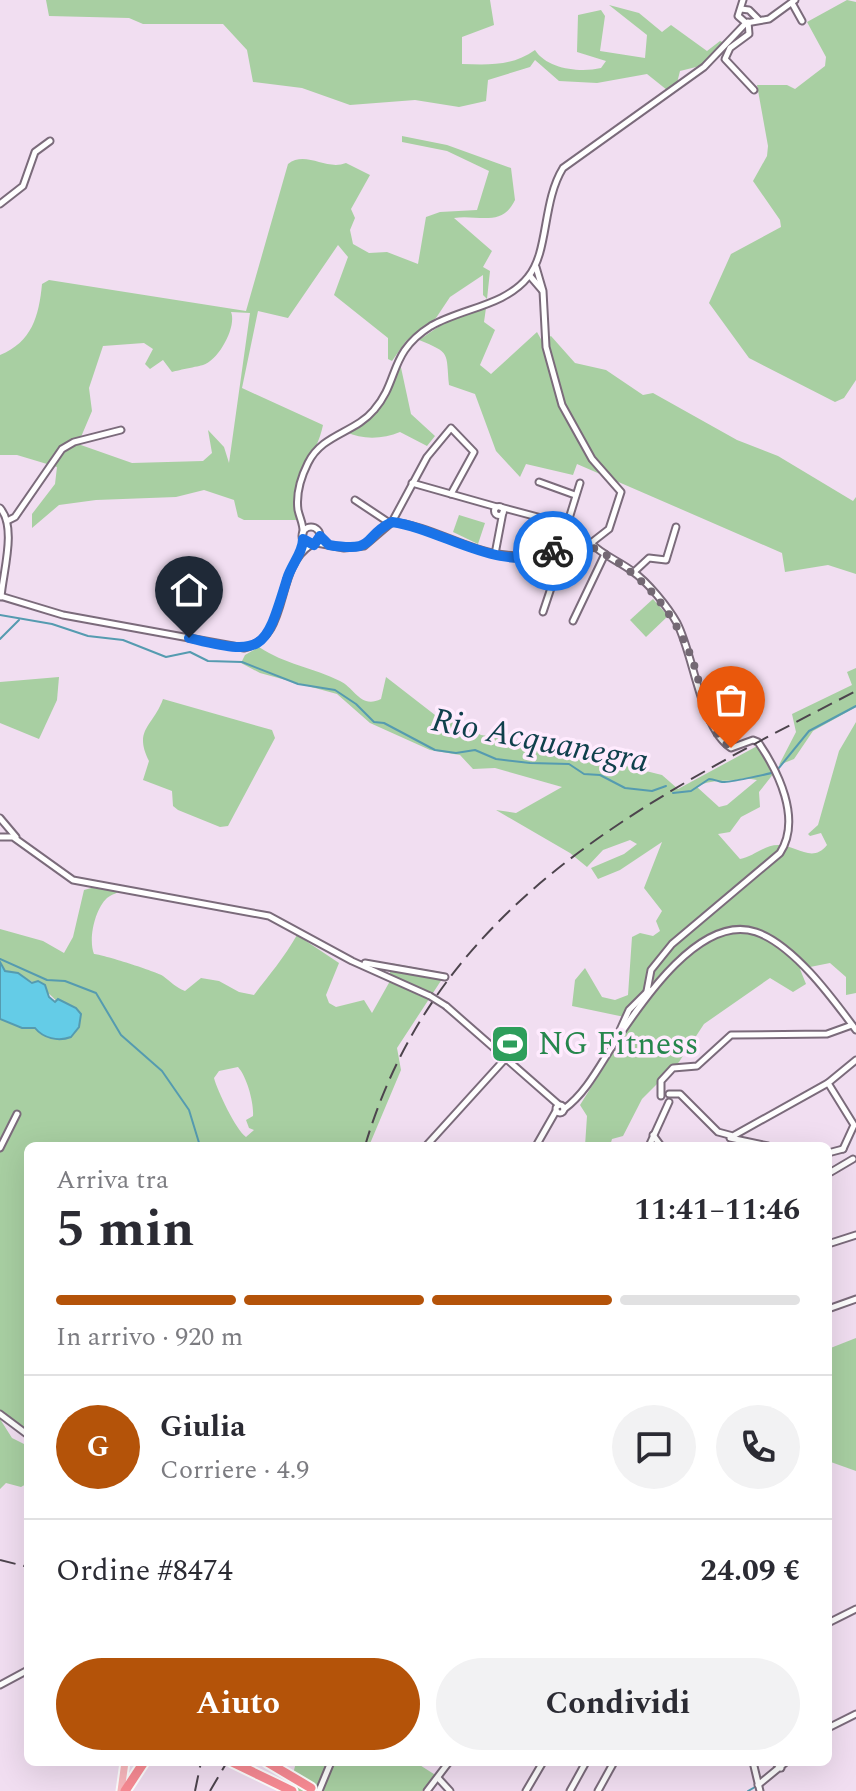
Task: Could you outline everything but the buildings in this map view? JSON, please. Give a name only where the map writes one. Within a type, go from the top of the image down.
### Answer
[{"type":"highway","points":[[123,1791],[141,1766]]},
{"type":"highway","points":[[241,1766],[292,1791]]},
{"type":"highway","points":[[274,1766],[316,1790]]},
{"type":"main road","points":[[123,1791],[125,1766]]},
{"type":"street","points":[[743,0],[749,34],[730,48],[725,59],[754,90]]},
{"type":"street","points":[[355,500],[390,522],[495,554],[538,556],[565,545],[591,543],[609,529],[621,492],[592,459],[562,405],[546,347],[543,294],[536,266],[551,189],[571,160],[704,67],[719,55],[747,20],[769,19],[793,1],[802,21]]},
{"type":"street","points":[[744,9],[747,20]]},
{"type":"street","points":[[0,204],[23,186],[35,152],[50,141]]},
{"type":"street","points":[[0,508],[7,521],[0,596],[63,615],[244,648],[256,645],[270,631],[290,569],[301,552],[303,537],[299,492],[313,453],[326,440],[371,414],[381,401],[403,350],[442,321],[506,296],[530,276],[536,266]]},
{"type":"street","points":[[530,276],[538,281]]},
{"type":"street","points":[[520,286],[538,281]]},
{"type":"street","points":[[7,521],[15,517],[62,449],[74,442],[121,430]]},
{"type":"street","points":[[303,537],[314,544],[364,546],[390,522],[446,431],[456,430],[474,452],[451,494]]},
{"type":"street","points":[[539,482],[575,495]]},
{"type":"street","points":[[412,483],[497,510],[567,525],[580,543]]},
{"type":"street","points":[[567,525],[580,483]]},
{"type":"street","points":[[495,554],[502,528],[497,510]]},
{"type":"street","points":[[300,518],[329,545]]},
{"type":"street","points":[[303,537],[312,527]]},
{"type":"street","points":[[634,572],[649,558],[666,560],[676,527]]},
{"type":"street","points":[[301,552],[320,536]]},
{"type":"street","points":[[591,543],[634,572],[677,624],[719,735],[731,748],[753,740],[758,742],[785,792],[786,842],[780,853],[672,944],[651,970],[647,991]]},
{"type":"street","points":[[543,612],[554,579],[562,577],[565,545]]},
{"type":"street","points":[[573,621],[605,554]]},
{"type":"street","points":[[0,820],[25,846]]},
{"type":"street","points":[[0,820],[0,837]]},
{"type":"street","points":[[0,837],[8,830]]},
{"type":"street","points":[[0,837],[13,837],[65,876],[88,884],[269,916],[352,961],[446,1006],[559,1109]]},
{"type":"street","points":[[538,1142],[559,1109],[577,1096],[647,991],[700,944],[730,932],[751,931],[771,940],[828,992],[854,1027],[832,1034],[731,1035],[697,1066],[676,1066],[668,1074],[664,1086],[667,1099],[650,1142]]},
{"type":"street","points":[[352,961],[445,977]]},
{"type":"street","points":[[632,1012],[656,984]]},
{"type":"street","points":[[430,1142],[505,1059]]},
{"type":"street","points":[[729,1136],[742,1133],[799,1096],[828,1083],[856,1060]]},
{"type":"street","points":[[828,1083],[854,1125],[843,1149]]},
{"type":"street","points":[[667,1099],[683,1096],[718,1132],[752,1142]]},
{"type":"street","points":[[0,1148],[17,1114]]},
{"type":"street","points":[[653,1135],[658,1142]]},
{"type":"street","points":[[832,1152],[843,1149]]},
{"type":"street","points":[[832,1172],[855,1160],[843,1149]]},
{"type":"street","points":[[832,1243],[856,1235]]},
{"type":"street","points":[[832,1308],[856,1299]]},
{"type":"street","points":[[0,1414],[24,1432]]},
{"type":"street","points":[[832,1621],[856,1609]]},
{"type":"street","points":[[0,1685],[24,1672]]},
{"type":"street","points":[[832,1726],[856,1714]]},
{"type":"street","points":[[316,1790],[329,1766]]},
{"type":"street","points":[[427,1791],[447,1766]]},
{"type":"street","points":[[526,1791],[541,1766]]},
{"type":"street","points":[[570,1791],[584,1766]]},
{"type":"street","points":[[598,1791],[612,1766]]},
{"type":"street","points":[[754,1766],[759,1788],[781,1768]]},
{"type":"street","points":[[439,1779],[450,1791]]},
{"type":"green space","points":[[46,0],[490,0],[494,25],[462,37],[462,64],[509,62],[535,50],[547,62],[565,68],[601,68],[606,61],[577,52],[578,15],[601,10],[605,16],[600,51],[645,58],[647,35],[609,5],[639,13],[662,32],[671,25],[707,51],[720,41],[729,45],[704,65],[680,71],[677,83],[667,90],[647,74],[597,83],[559,81],[535,60],[530,67],[488,80],[486,101],[459,107],[415,100],[350,105],[302,88],[253,82],[247,50],[223,24],[143,24],[129,18],[49,16]]},
{"type":"green space","points":[[847,0],[856,2],[856,380],[844,398],[835,402],[749,358],[709,303],[731,254],[781,227],[780,220],[753,181],[767,156],[768,146],[757,85],[787,85],[795,89],[825,66],[826,57],[807,22]]},
{"type":"green space","points":[[402,136],[447,145],[511,168],[515,200],[510,209],[496,217],[454,218],[492,251],[483,267],[490,271],[487,299],[483,295],[483,275],[450,297],[436,318],[406,341],[392,361],[388,359],[388,338],[334,295],[348,257],[338,245],[288,318],[258,311],[242,388],[323,425],[300,481],[297,520],[244,520],[238,517],[234,500],[204,490],[176,497],[96,500],[59,505],[32,528],[32,514],[55,484],[57,467],[17,455],[0,455],[0,355],[20,343],[32,327],[42,284],[49,280],[246,311],[288,164],[302,159],[331,165],[346,163],[370,175],[351,209],[355,218],[350,230],[353,244],[369,253],[387,252],[418,264],[426,217],[440,212],[477,210],[489,171],[447,151],[402,142]],"holes":[[[231,312],[250,313],[229,463],[224,447],[208,430],[212,453],[203,461],[132,463],[78,444],[92,411],[89,388],[103,346],[144,343],[153,349],[145,364],[150,369],[163,360],[172,372],[201,366],[215,357],[225,342],[231,325]]]},
{"type":"green space","points":[[486,308],[484,322],[495,330],[480,365],[491,374],[537,332],[542,341],[551,336],[575,363],[606,370],[643,395],[653,393],[737,440],[778,456],[853,501],[856,497],[856,574],[828,565],[785,572],[782,553],[577,464],[573,475],[526,464],[520,477],[496,451],[475,394],[449,385],[445,355],[419,340],[447,321]]},
{"type":"green space","points":[[400,363],[411,414],[435,436],[427,446],[400,432],[373,438],[346,432],[375,412]]},
{"type":"green space","points":[[459,515],[485,523],[478,544],[453,532]]},
{"type":"green space","points":[[653,599],[668,616],[646,637],[630,620]]},
{"type":"green space","points":[[259,647],[279,658],[340,681],[368,701],[381,699],[386,677],[435,715],[453,719],[481,735],[515,740],[538,751],[565,751],[662,775],[678,789],[759,745],[774,773],[759,792],[760,807],[741,817],[730,832],[718,834],[740,859],[778,845],[816,853],[827,845],[821,833],[808,834],[818,825],[839,751],[856,722],[856,993],[846,995],[846,977],[830,963],[800,969],[806,984],[793,992],[770,978],[704,1024],[679,1062],[642,1099],[623,1136],[611,1142],[585,1142],[587,1116],[580,1105],[634,1019],[572,1006],[575,980],[585,968],[602,997],[615,1000],[628,995],[632,937],[640,933],[653,936],[660,931],[656,921],[662,911],[644,888],[662,842],[620,870],[598,879],[591,868],[624,854],[637,844],[630,840],[603,850],[587,867],[570,853],[496,810],[516,813],[562,787],[495,768],[473,769],[460,755],[430,750],[370,723],[337,694],[260,673],[241,663],[245,655]],"holes":[[[745,778],[757,780],[727,805],[719,807],[697,787]]]},
{"type":"green space","points":[[856,668],[856,707],[813,731],[794,759],[779,765],[796,732],[792,714],[852,685],[847,672]]},
{"type":"green space","points":[[59,677],[57,700],[39,739],[0,723],[0,682]]},
{"type":"green space","points":[[163,699],[272,730],[275,738],[228,826],[220,827],[178,810],[173,806],[172,791],[143,780],[149,761],[144,735]]},
{"type":"green space","points":[[95,887],[123,888],[107,898],[99,909],[92,933],[94,954],[159,974],[185,991],[201,978],[219,981],[239,992],[254,995],[297,935],[339,963],[326,995],[329,1003],[336,1007],[364,1000],[372,1013],[390,981],[390,963],[446,973],[397,1048],[401,1070],[371,1142],[24,1142],[24,1430],[0,1411],[0,1019],[35,1027],[55,1039],[71,1037],[76,1028],[63,1008],[46,992],[27,979],[5,971],[0,962],[0,929],[43,941],[64,953],[73,937],[84,890]],"holes":[[[238,1067],[249,1090],[253,1116],[246,1120],[249,1128],[254,1130],[246,1137],[232,1118],[214,1078],[219,1071]]]},
{"type":"green space","points":[[856,1338],[856,1471],[832,1462],[832,1347]]},
{"type":"green space","points":[[0,1419],[12,1438],[24,1444],[24,1485],[6,1483],[0,1489]]},
{"type":"green space","points":[[295,1766],[421,1766],[437,1776],[422,1791],[289,1791]]},
{"type":"water","points":[[0,962],[5,971],[18,973],[32,983],[38,981],[45,985],[49,997],[55,1002],[58,999],[76,1008],[81,1014],[79,1027],[71,1037],[51,1038],[35,1028],[22,1028],[0,1019]]},
{"type":"waterway","name":"Rio Acquanegra","points":[[0,615],[52,624],[88,636],[123,640],[166,657],[190,652],[208,661],[242,662],[298,684],[335,690],[356,704],[374,722],[384,723],[435,750],[456,753],[475,750],[496,759],[569,764],[584,774],[600,775],[625,788],[652,791],[666,786]]},
{"type":"waterway","points":[[0,639],[19,620]]},
{"type":"waterway","name":"Rio Acquanegra","points":[[778,769],[809,731],[856,706]]},
{"type":"waterway","name":"Rio Acquanegra","points":[[673,793],[691,791],[709,779],[725,782],[774,772]]},
{"type":"waterway","points":[[0,959],[47,980],[65,981],[96,993],[121,1035],[162,1071],[189,1110],[199,1142]]},
{"type":"waterway","points":[[748,1791],[755,1787]]},
{"type":"railway","points":[[367,1142],[398,1061],[443,987],[497,923],[559,868],[628,818],[701,773],[856,691]]},
{"type":"railway","points":[[0,1560],[24,1566]]},
{"type":"railway","points":[[195,1791],[200,1766]]},
{"type":"railway","points":[[210,1791],[225,1766]]},
{"type":"way so far","points":[[553,551],[569,543],[591,543],[640,578],[677,624],[693,662],[712,724],[731,748]]},
{"type":"place","name":"NG Fitness","points":[[510,1044]]},
{"type":"route","points":[[189,638],[238,649],[262,641],[273,624],[290,569],[301,552],[303,539],[307,544],[314,545],[320,536],[329,545],[357,547],[374,539],[388,522],[396,522],[495,554],[531,557],[553,551]]}]
